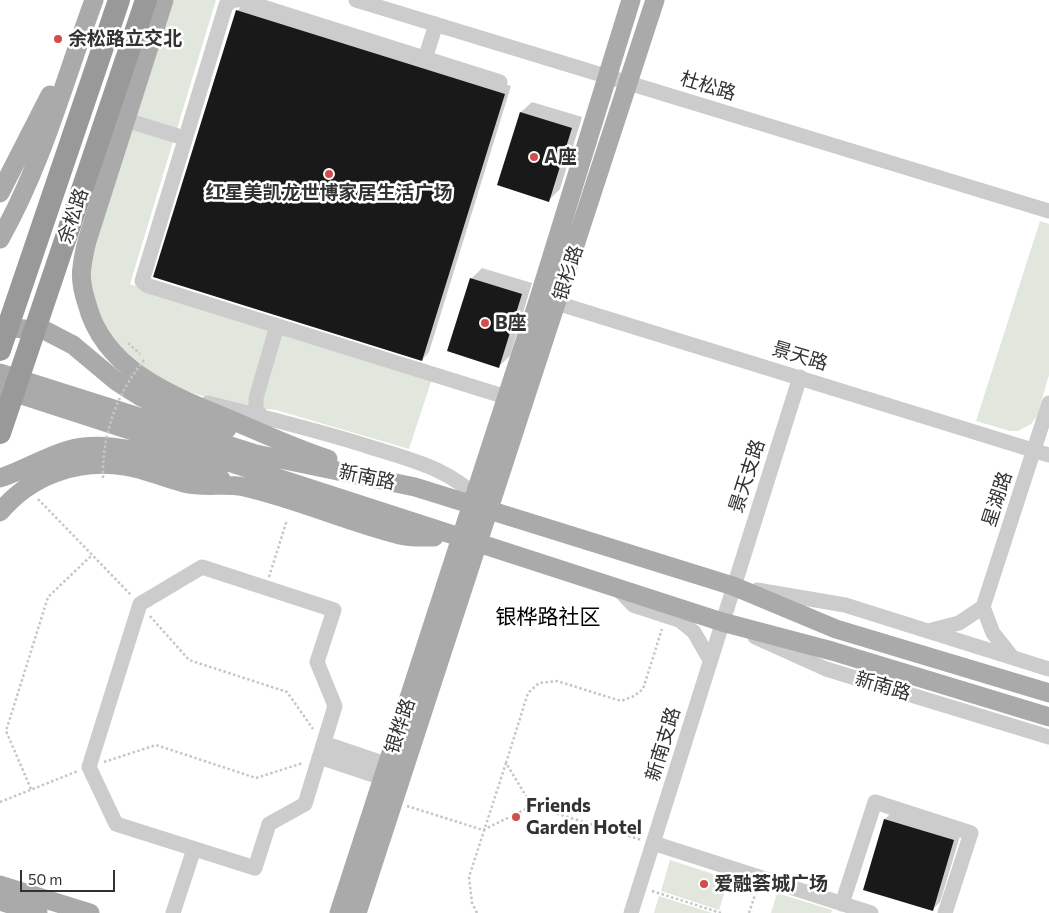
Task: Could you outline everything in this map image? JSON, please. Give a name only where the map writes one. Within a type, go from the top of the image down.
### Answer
[{"type":"highway","name":"余松路","points":[[0,350],[119,0]]},
{"type":"highway","name":"余松路","points":[[0,433],[146,0]]},
{"type":"main road","points":[[0,239],[41,147],[94,0]]},
{"type":"main road","points":[[164,0],[87,240],[82,268],[83,290],[90,315],[103,341],[124,364],[145,380],[173,395],[305,451]]},
{"type":"main road","name":"银杉路","points":[[461,539],[631,0]]},
{"type":"main road","name":"银杉路","points":[[479,545],[655,0]]},
{"type":"main road","points":[[0,194],[25,140],[79,42]]},
{"type":"main road","points":[[0,335],[13,328],[46,331],[73,345],[116,381],[170,410],[202,422],[305,451],[415,487]]},
{"type":"main road","name":"新南路","points":[[0,373],[256,454],[473,500],[489,511],[732,586],[836,629],[1049,693]]},
{"type":"main road","name":"新南路","points":[[0,388],[619,590],[722,622],[832,651],[1049,718]]},
{"type":"main road","points":[[0,478],[48,456],[69,450],[90,447],[126,449],[402,536],[461,539]]},
{"type":"main road","points":[[0,512],[9,501],[36,481],[74,466],[96,464],[127,466],[186,484],[243,487]]},
{"type":"main road","name":"银桦路","points":[[357,913],[394,802],[394,774],[461,539]]},
{"type":"main road","name":"银桦路","points":[[339,913],[394,774],[479,545]]},
{"type":"main road","points":[[0,885],[90,913]]},
{"type":"main road","points":[[0,901],[38,913]]},
{"type":"street","points":[[500,82],[241,0],[234,0],[226,5],[142,281],[146,285],[506,397]]},
{"type":"street","name":"杜松路","points":[[356,0],[1049,211]]},
{"type":"street","points":[[425,59],[436,24]]},
{"type":"street","points":[[126,120],[184,138]]},
{"type":"street","name":"景天路","points":[[538,298],[1049,455]]},
{"type":"street","points":[[277,326],[256,398],[256,409],[260,416],[305,451]]},
{"type":"street","name":"景天支路","points":[[732,586],[800,377]]},
{"type":"street","points":[[173,395],[318,430],[434,467],[455,478],[473,500]]},
{"type":"street","name":"星湖路","points":[[983,607],[1049,403]]},
{"type":"street","points":[[202,567],[334,610],[317,662],[335,706],[306,804],[269,824],[254,868],[116,824],[89,767],[140,604],[202,567]]},
{"type":"street","name":"新南支路","points":[[631,913],[732,586]]},
{"type":"street","name":"新南路","points":[[732,586],[846,605],[1049,669]]},
{"type":"street","points":[[619,590],[633,605],[679,620],[694,632],[710,660]]},
{"type":"street","points":[[928,631],[959,623],[983,607],[993,633],[1012,657]]},
{"type":"street","name":"新南路","points":[[722,622],[826,669],[1049,737]]},
{"type":"street","points":[[321,750],[394,774]]},
{"type":"street","points":[[842,904],[875,802],[970,833],[945,913]]},
{"type":"street","points":[[653,843],[871,913]]},
{"type":"street","points":[[173,913],[194,849]]},
{"type":"path","points":[[127,342],[151,364]]},
{"type":"path","points":[[103,478],[106,436],[120,394],[145,359]]},
{"type":"path","points":[[0,802],[89,767],[156,745],[256,778],[321,750],[287,692],[189,660],[140,604],[37,498],[42,494]]},
{"type":"path","points":[[266,588],[287,520]]},
{"type":"path","points":[[32,789],[6,731],[48,597],[92,555]]},
{"type":"path","points":[[477,913],[472,903],[469,877],[528,693],[539,683],[557,681],[621,701],[634,696],[642,689],[666,616]]},
{"type":"path","points":[[506,763],[532,806],[653,843]]},
{"type":"path","points":[[394,802],[483,830],[532,806]]},
{"type":"path","points":[[749,913],[760,878]]},
{"type":"path","points":[[639,887],[721,913]]},
{"type":"shaded area","points":[[174,0],[216,0],[130,284],[432,379],[409,449],[276,410],[232,405],[177,388],[148,374],[108,334],[89,289],[91,243]]},
{"type":"shaded area","points":[[1040,221],[1049,224],[1049,375],[1037,416],[1031,424],[1018,431],[1010,431],[976,421]]},
{"type":"shaded area","points":[[670,860],[729,879],[719,910],[661,891]]},
{"type":"shaded area","points":[[777,893],[832,910],[831,913],[771,913]]},
{"type":"shaded area","points":[[659,896],[712,913],[654,913]]},
{"type":"building","name":"红星美凯龙世博家居生活广场","points":[[236,10],[505,94],[422,361],[153,277]]},
{"type":"building","name":"A座","points":[[520,112],[572,128],[549,202],[497,185]]},
{"type":"building","name":"B座","points":[[470,278],[522,294],[499,368],[447,351]]},
{"type":"building","points":[[884,819],[954,840],[933,911],[863,890]]},
{"type":"place","name":"余松路立交北","points":[[58,39]]},
{"type":"place","name":"A座","points":[[534,157]]},
{"type":"place","name":"红星美凯龙世博家居生活广场","points":[[329,174]]},
{"type":"place","name":"B座","points":[[485,323]]},
{"type":"place","name":"Friends Garden Hotel","points":[[516,817]]},
{"type":"place","name":"爱融荟城广场","points":[[704,884]]},
{"type":"district","name":"银桦路社区","points":[[548,617]]}]
